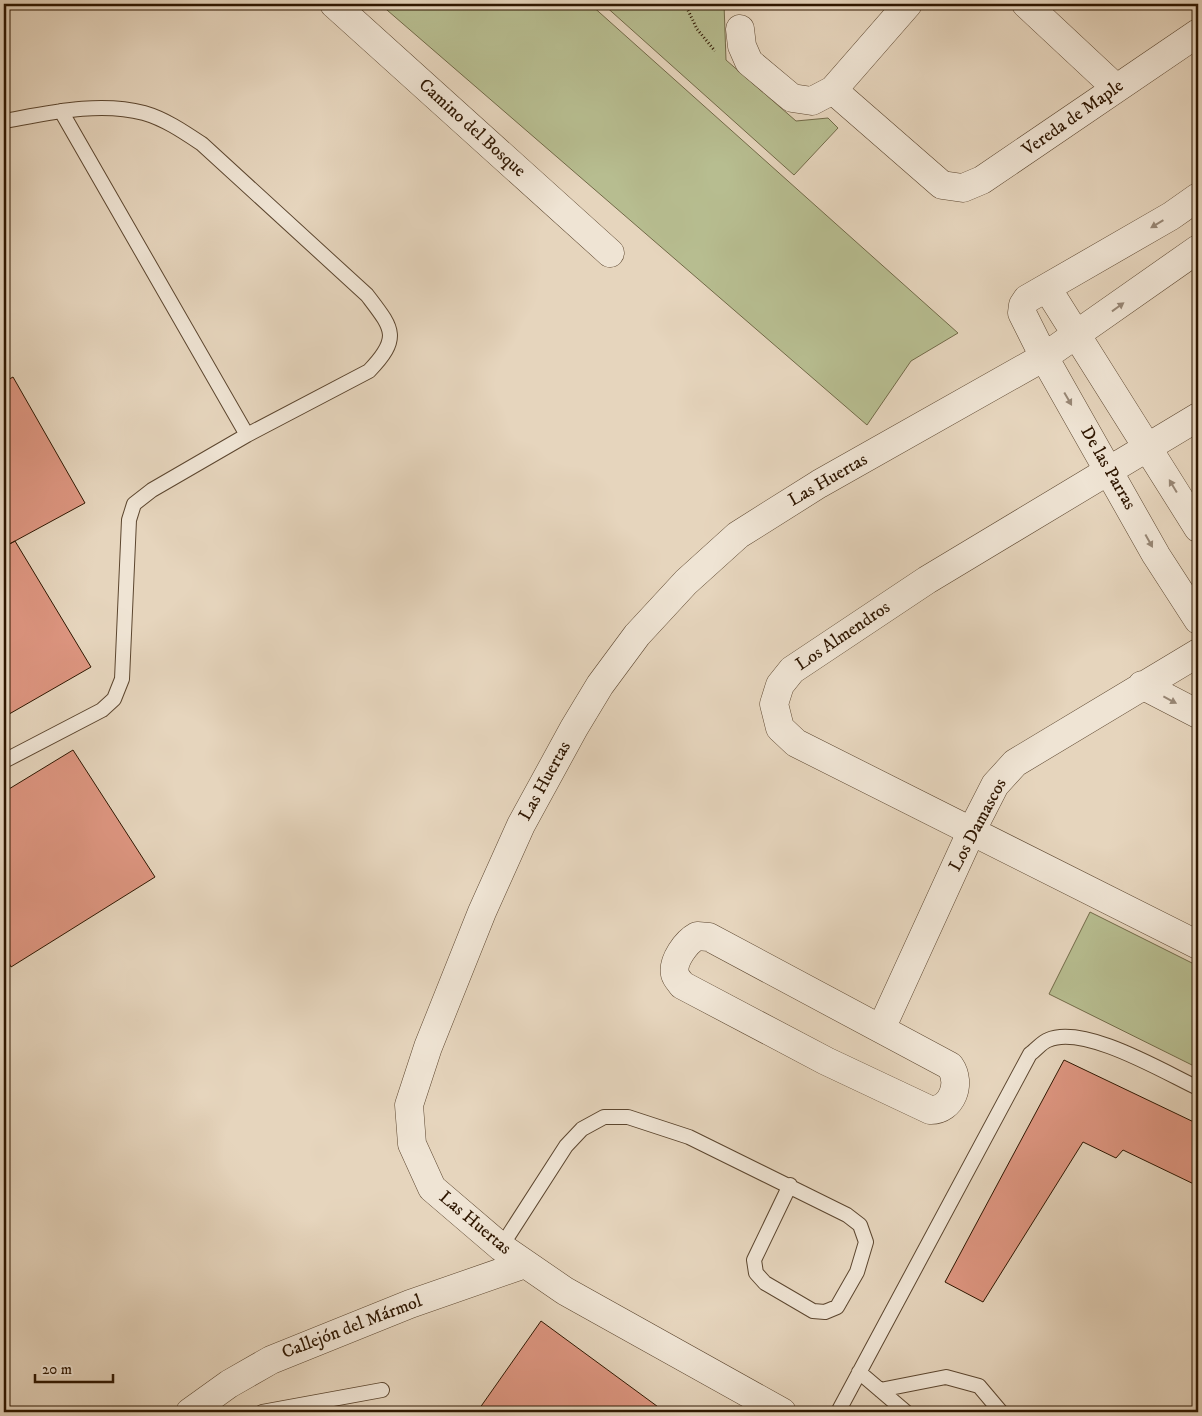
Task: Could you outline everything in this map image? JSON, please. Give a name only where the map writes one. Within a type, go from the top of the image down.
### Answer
[{"type":"street","name":"Camino del Bosque","points":[[334,4],[610,253]]},
{"type":"street","points":[[740,29],[742,46],[749,62],[792,98],[812,101],[833,90],[908,4]]},
{"type":"street","points":[[1026,4],[1116,88]]},
{"type":"street","name":"Vereda de Maple","points":[[833,90],[942,185],[963,188],[982,180],[1198,33]]},
{"type":"street","points":[[1198,197],[1171,216],[1047,288],[1149,447],[1198,528]]},
{"type":"street","name":"Las Huertas","points":[[782,1412],[564,1291],[501,1247],[432,1188],[412,1144],[409,1105],[428,1047],[482,912],[517,834],[600,685],[637,635],[686,582],[738,535],[819,484],[1044,357],[1198,250]]},
{"type":"street","name":"De las Parras","points":[[1047,288],[1027,299],[1023,305],[1022,313],[1044,357],[1156,555],[1198,620]]},
{"type":"street","name":"Los Almendros","points":[[1198,417],[927,580],[792,670],[780,685],[774,704],[780,728],[796,743],[1198,945]]},
{"type":"street","name":"Los Damascos","points":[[882,1029],[972,830],[995,785],[1015,763],[1198,653]]},
{"type":"street","points":[[1142,685],[1198,714]]},
{"type":"street","points":[[697,936],[709,937],[882,1029],[950,1066],[956,1074],[956,1085],[946,1106],[940,1110],[930,1110],[826,1061],[682,985],[675,975],[675,965],[688,941],[697,936]]},
{"type":"street","name":"Callejón del Mármol","points":[[190,1412],[229,1384],[271,1360],[410,1304],[525,1264]]},
{"type":"lane","points":[[4,121],[61,111],[110,108],[145,113],[176,126],[202,144],[360,289],[389,324],[389,342],[383,357],[370,371],[152,490],[134,504],[129,520],[122,679],[114,699],[102,710],[4,760]]},
{"type":"lane","points":[[61,111],[248,436]]},
{"type":"lane","points":[[838,1412],[1030,1054],[1048,1040],[1078,1036],[1113,1047],[1198,1088]]},
{"type":"lane","points":[[501,1247],[566,1146],[582,1129],[604,1117],[628,1117],[689,1137],[790,1185],[847,1215],[860,1226],[866,1242],[857,1272],[837,1307],[825,1312],[813,1311],[765,1283],[756,1273],[754,1260],[790,1185]]},
{"type":"lane","points":[[859,1372],[906,1412]]},
{"type":"lane","points":[[880,1390],[946,1377],[979,1386],[1001,1412]]},
{"type":"lane","points":[[262,1412],[382,1390]]},
{"type":"path","points":[[685,4],[697,29],[717,53],[749,62]]},
{"type":"green space","points":[[380,4],[590,4],[958,333],[911,361],[867,425]]},
{"type":"green space","points":[[603,4],[724,4],[726,60],[796,121],[828,118],[838,128],[794,175]]},
{"type":"green space","points":[[1090,912],[1198,966],[1198,1068],[1049,994]]},
{"type":"building","points":[[13,377],[85,503],[4,547],[4,382]]},
{"type":"building","points":[[15,541],[91,667],[4,717],[4,547]]},
{"type":"building","points":[[73,750],[155,877],[11,967],[4,953],[4,792]]},
{"type":"building","points":[[1064,1060],[1198,1124],[1198,1186],[1123,1150],[1116,1158],[1083,1142],[983,1302],[945,1282]]},
{"type":"building","points":[[541,1321],[665,1412],[477,1412]]}]
